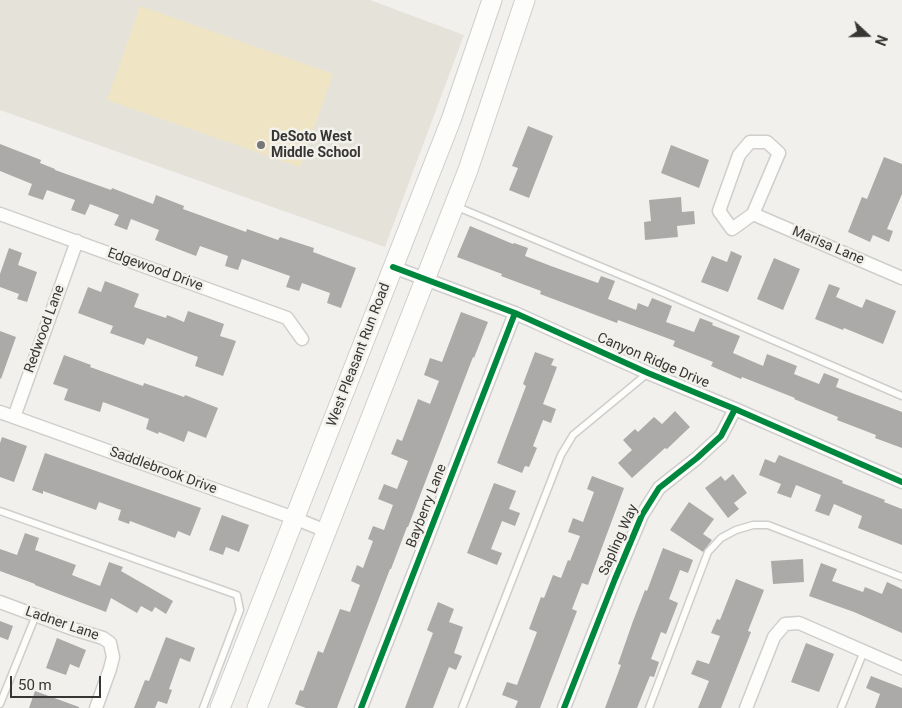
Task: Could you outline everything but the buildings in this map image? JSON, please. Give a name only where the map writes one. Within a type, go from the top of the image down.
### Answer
[{"type":"main road","name":"West Pleasant Run Road","points":[[220,708],[451,120],[492,0]]},
{"type":"main road","points":[[257,708],[468,170],[525,0]]},
{"type":"street","points":[[750,142],[767,142],[779,153],[753,214],[732,230],[719,211],[739,155],[750,142]]},
{"type":"street","name":"Edgewood Drive","points":[[0,214],[286,318],[302,339]]},
{"type":"street","name":"Marisa Lane","points":[[753,214],[902,278]]},
{"type":"street","name":"Redwood Lane","points":[[14,417],[77,241]]},
{"type":"street","name":"Canyon Ridge Drive","points":[[393,267],[515,313],[648,373],[902,482]]},
{"type":"street","name":"Bayberry Lane","points":[[361,708],[515,313]]},
{"type":"street","name":"Sapling Way","points":[[564,708],[642,515],[659,488],[721,436],[735,409]]},
{"type":"street","name":"Saddlebrook Drive","points":[[0,412],[326,531]]},
{"type":"street","name":"Ladner Lane","points":[[0,602],[103,638],[110,643],[113,657],[96,708]]},
{"type":"street","points":[[746,708],[774,637],[785,624],[799,623],[902,668]]},
{"type":"lane","points":[[454,206],[664,293],[902,396]]},
{"type":"lane","points":[[462,708],[558,464],[572,435],[648,373]]},
{"type":"lane","points":[[0,511],[237,595],[240,610],[203,708]]},
{"type":"lane","points":[[649,708],[708,552],[721,538],[736,530],[753,525],[768,525],[902,577]]},
{"type":"lane","points":[[0,704],[36,615]]},
{"type":"lane","points":[[840,708],[864,651]]},
{"type":"shaded area","name":"DeSoto West Middle School","points":[[0,0],[370,0],[464,35],[385,247],[0,110]]},
{"type":"shaded area","points":[[140,6],[333,74],[300,167],[107,100]]},
{"type":"cycle path","points":[[393,267],[515,313],[648,373],[902,482]]},
{"type":"cycle path","points":[[361,708],[515,313]]},
{"type":"cycle path","points":[[564,708],[642,515],[659,488],[721,436],[735,409]]},
{"type":"place","name":"DeSoto West Middle School","points":[[261,145]]}]
